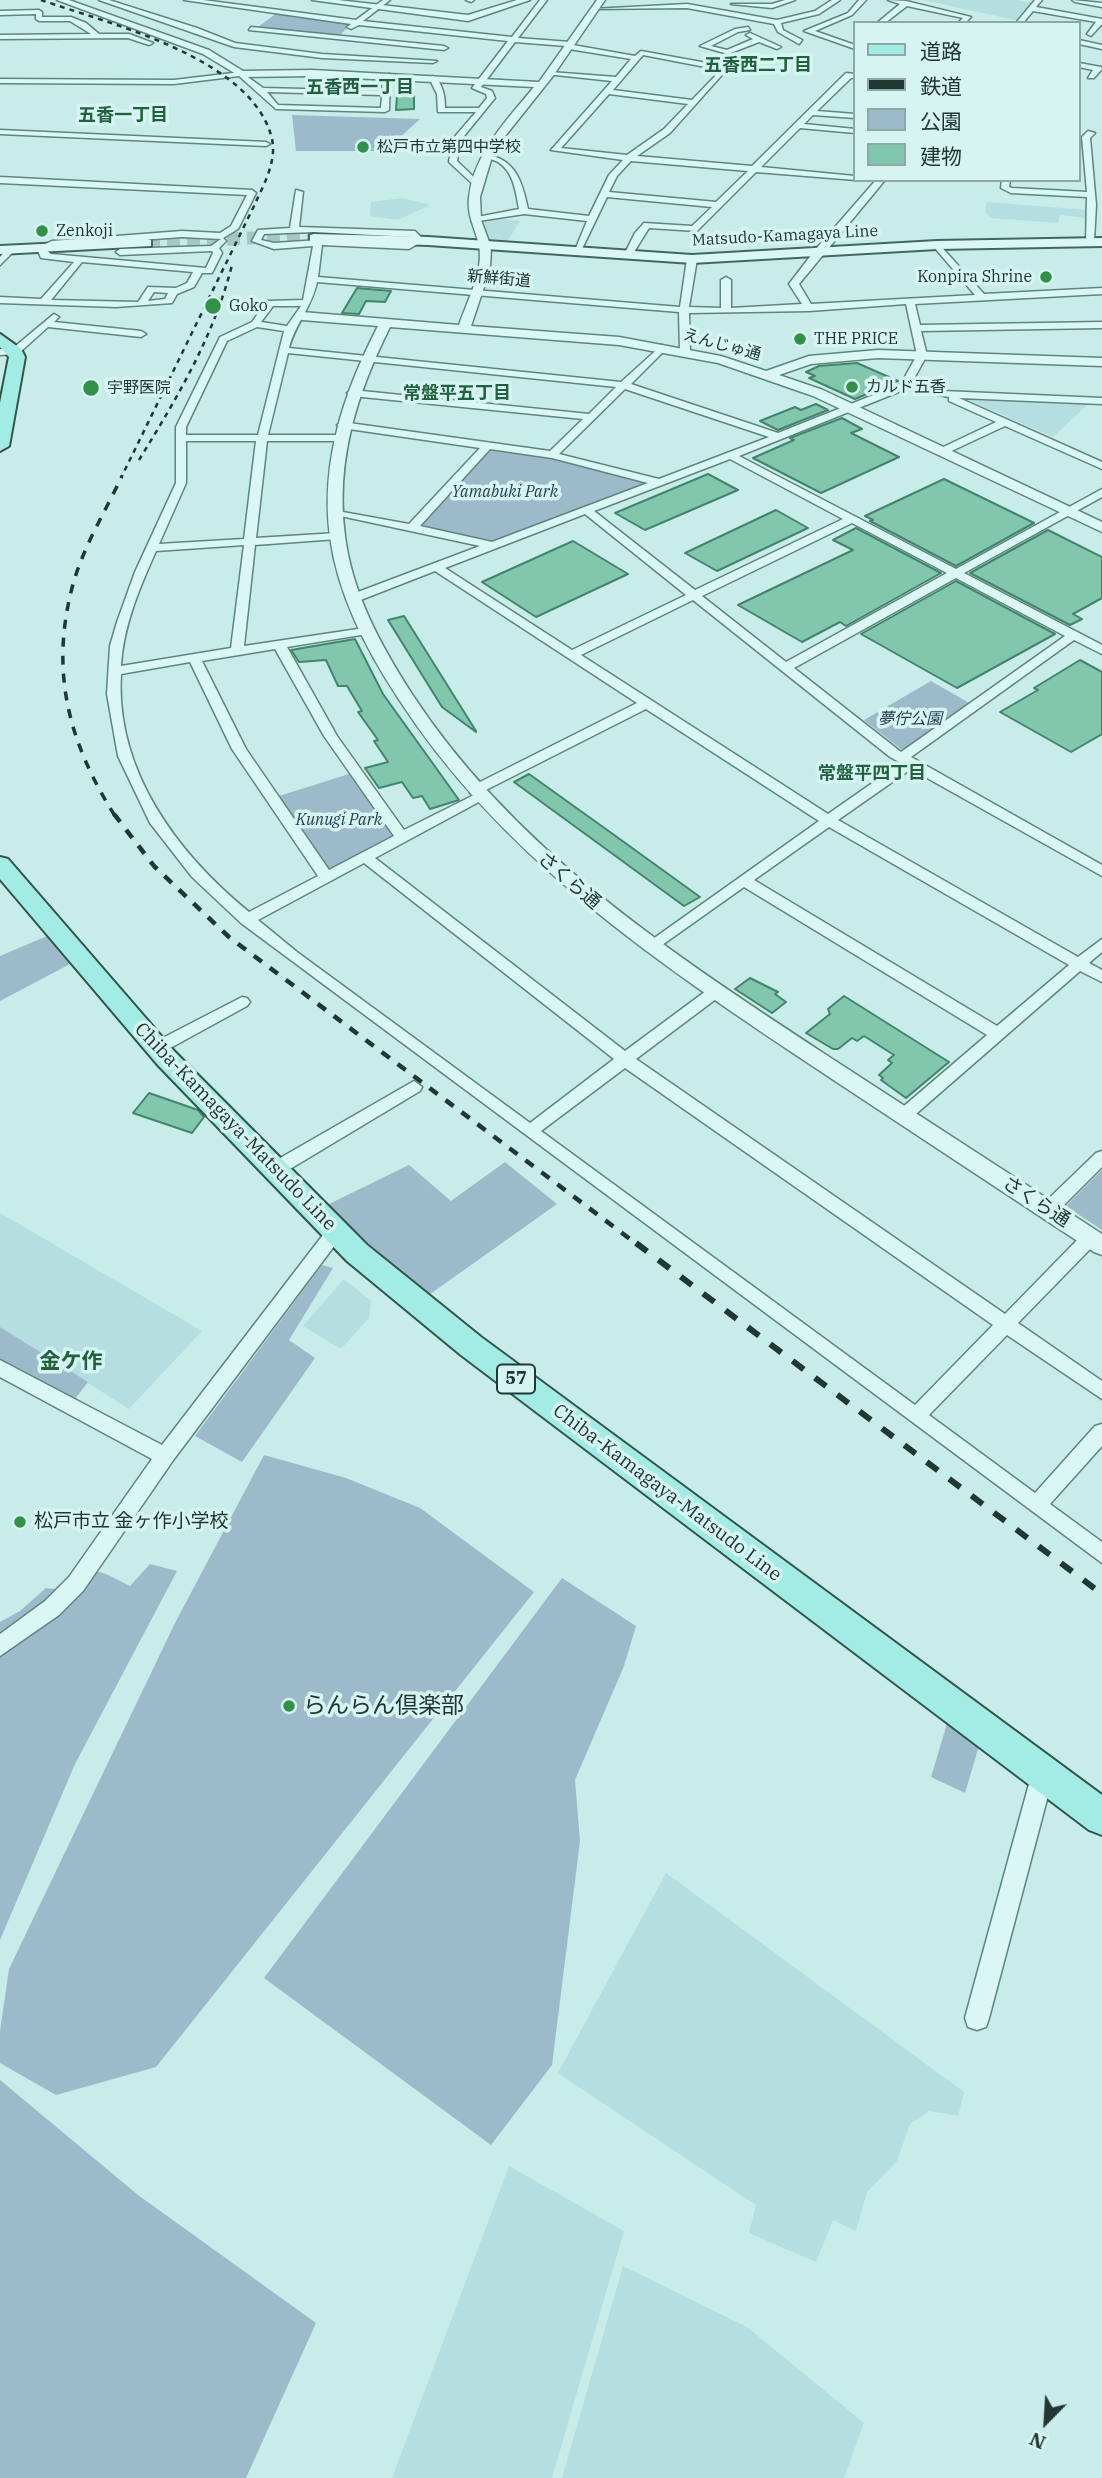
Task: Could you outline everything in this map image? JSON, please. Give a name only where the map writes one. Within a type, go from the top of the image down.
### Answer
[{"type":"main road","name":"Matsudo-Kamagaya Line","points":[[316,239],[423,241],[692,259],[937,245],[1096,242]]},
{"type":"main road","points":[[5,250],[148,245]]},
{"type":"main road","points":[[0,339],[16,362],[2,421],[0,446]]},
{"type":"main road","name":"Chiba-Kamagaya-Matsudo Line","points":[[0,864],[157,1048],[335,1232],[471,1346],[1102,1817]]},
{"type":"street","points":[[61,0],[206,52],[242,74],[276,107],[385,110],[387,76]]},
{"type":"street","points":[[78,6],[90,0]]},
{"type":"street","points":[[102,0],[195,29],[234,45],[322,56],[433,61]]},
{"type":"street","points":[[187,0],[455,35],[641,53],[729,66],[667,131],[629,158],[613,174],[576,253]]},
{"type":"street","points":[[316,0],[468,18],[526,0]]},
{"type":"street","points":[[312,73],[322,56],[356,22],[387,0]]},
{"type":"street","points":[[477,186],[452,159],[456,140],[472,126],[491,96],[476,88],[481,80],[544,0]]},
{"type":"street","points":[[464,328],[484,269],[485,247],[475,220],[477,186],[486,156],[494,142],[550,74],[598,5],[687,6],[777,22],[820,12],[837,0]]},
{"type":"street","points":[[853,45],[808,31],[850,14],[863,0]]},
{"type":"street","points":[[891,0],[968,17],[963,21]]},
{"type":"street","points":[[1021,21],[1039,0]]},
{"type":"street","points":[[1075,0],[1102,5]]},
{"type":"street","points":[[723,2],[757,7],[788,1],[820,12]]},
{"type":"street","points":[[207,12],[217,2]]},
{"type":"street","points":[[883,21],[906,3]]},
{"type":"street","points":[[1033,9],[1101,21],[1091,34]]},
{"type":"street","points":[[928,16],[936,10]]},
{"type":"street","points":[[206,52],[234,45],[272,11]]},
{"type":"street","points":[[0,13],[39,12],[39,19],[69,18],[86,24],[97,36]]},
{"type":"street","points":[[468,18],[433,61],[433,78],[441,94],[441,110],[480,110]]},
{"type":"street","points":[[746,18],[751,38],[777,47]]},
{"type":"street","points":[[164,37],[195,29],[201,20]]},
{"type":"street","points":[[777,22],[780,32],[799,42]]},
{"type":"street","points":[[251,29],[444,48]]},
{"type":"street","points":[[748,29],[737,30],[704,46],[728,52],[757,40]]},
{"type":"street","points":[[0,37],[129,36],[149,43]]},
{"type":"street","points":[[1081,42],[1102,47]]},
{"type":"street","points":[[641,53],[554,149],[853,178]]},
{"type":"street","points":[[1081,65],[1098,69],[1081,83]]},
{"type":"street","points":[[0,81],[174,82],[242,74],[312,73],[541,85]]},
{"type":"street","points":[[550,74],[616,79]]},
{"type":"street","points":[[1081,74],[1091,76]]},
{"type":"street","points":[[628,255],[646,225],[694,229],[841,89],[849,75],[853,76]]},
{"type":"street","points":[[261,90],[386,93]]},
{"type":"street","points":[[607,91],[695,103]]},
{"type":"street","points":[[814,113],[853,116]]},
{"type":"street","points":[[800,126],[853,131]]},
{"type":"street","points":[[1081,130],[1102,135]]},
{"type":"street","points":[[0,132],[266,144]]},
{"type":"street","points":[[1091,133],[1086,137],[1084,169],[1090,181],[1096,242]]},
{"type":"street","points":[[486,156],[498,158],[517,176],[524,211]]},
{"type":"street","points":[[0,180],[252,193],[235,228],[222,236],[159,236],[55,243],[47,249],[44,256],[209,271],[218,253],[214,248]]},
{"type":"street","points":[[1081,180],[1090,181]]},
{"type":"street","points":[[810,309],[794,284],[818,252],[879,182]]},
{"type":"street","points":[[1006,182],[1005,188],[1011,190],[1091,195]]},
{"type":"street","points":[[294,229],[299,192]]},
{"type":"street","points":[[604,194],[720,205]]},
{"type":"street","points":[[475,220],[524,211],[592,219]]},
{"type":"street","points":[[237,651],[262,438],[289,329],[304,309],[313,279],[316,239],[274,246],[256,241],[261,232],[294,229],[415,234],[423,241]]},
{"type":"street","points":[[44,302],[80,254],[214,248],[223,240],[222,236]]},
{"type":"street","points":[[937,245],[980,295]]},
{"type":"street","points":[[0,262],[5,250]]},
{"type":"street","points":[[685,352],[684,310],[692,259]]},
{"type":"street","points":[[0,300],[163,304],[174,292],[191,285],[198,271]]},
{"type":"street","name":"新鮮街道","points":[[313,279],[684,310],[726,311],[810,309],[980,295],[1102,291]]},
{"type":"street","points":[[726,280],[726,311]]},
{"type":"street","points":[[141,304],[151,289],[170,289],[174,292]]},
{"type":"street","points":[[905,386],[922,355],[910,301]]},
{"type":"street","points":[[7,352],[46,324],[70,302]]},
{"type":"street","points":[[304,309],[270,303],[256,324],[223,339],[181,427],[181,483],[123,622],[114,671],[116,718],[125,756],[138,788],[175,848],[197,874],[246,920],[1102,1554]]},
{"type":"street","name":"えんじゅ通","points":[[304,309],[386,323],[619,341],[685,352],[767,375],[852,409],[1102,528]]},
{"type":"street","name":"さくら通","points":[[386,323],[366,359],[352,393],[341,432],[336,462],[338,536],[354,598],[367,630],[422,724],[478,794],[544,860],[650,946],[715,992],[1096,1242]]},
{"type":"street","points":[[46,324],[141,334]]},
{"type":"street","points":[[256,324],[289,329]]},
{"type":"street","points":[[917,328],[1102,325]]},
{"type":"street","points":[[552,455],[662,348]]},
{"type":"street","points":[[283,350],[623,385],[779,437]]},
{"type":"street","points":[[767,375],[809,360],[839,355],[922,355],[1102,362]]},
{"type":"street","points":[[354,598],[852,409],[905,386],[943,394],[1102,401]]},
{"type":"street","points":[[352,393],[590,417]]},
{"type":"street","points":[[943,394],[1102,466]]},
{"type":"street","points":[[941,452],[1004,422]]},
{"type":"street","points":[[183,438],[262,438],[341,432],[488,445],[552,455],[660,482]]},
{"type":"street","points":[[413,527],[488,445]]},
{"type":"street","points":[[730,455],[1102,650]]},
{"type":"street","points":[[787,667],[1102,492]]},
{"type":"street","points":[[586,510],[905,761],[1102,871]]},
{"type":"street","points":[[336,512],[492,545]]},
{"type":"street","points":[[573,654],[852,519]]},
{"type":"street","points":[[152,548],[338,536]]},
{"type":"street","points":[[436,567],[827,820],[1102,977]]},
{"type":"street","points":[[114,671],[367,630]]},
{"type":"street","points":[[650,946],[827,820],[1074,635]]},
{"type":"street","points":[[279,644],[331,736],[402,837]]},
{"type":"street","points":[[194,658],[240,748],[326,877]]},
{"type":"street","points":[[246,920],[365,858],[647,703]]},
{"type":"street","points":[[365,858],[626,1060],[1102,1391]]},
{"type":"street","points":[[743,880],[999,1035]]},
{"type":"street","points":[[903,1116],[1102,944]]},
{"type":"street","points":[[530,1131],[715,992]]},
{"type":"street","points":[[157,1048],[242,1002]]},
{"type":"street","points":[[274,1170],[414,1087]]},
{"type":"street","points":[[1048,1210],[1102,1157]]},
{"type":"street","points":[[0,1646],[52,1608],[76,1584],[165,1456],[335,1232]]},
{"type":"street","points":[[916,1416],[1005,1324],[1096,1242]]},
{"type":"street","points":[[0,1368],[165,1456]]},
{"type":"street","points":[[1037,1505],[1102,1432]]},
{"type":"street","points":[[977,2018],[1043,1773]]},
{"type":"shaded area","points":[[923,0],[1016,0],[1033,3],[1021,19],[1015,20]]},
{"type":"shaded area","points":[[403,198],[430,205],[398,220],[370,216],[371,202]]},
{"type":"shaded area","points":[[987,202],[1088,210],[1086,218],[1060,215],[1058,223],[990,218],[985,211]]},
{"type":"shaded area","points":[[500,219],[520,221],[507,242],[488,241],[481,222]]},
{"type":"shaded area","points":[[969,400],[1088,404],[1053,437]]},
{"type":"shaded area","points":[[0,1213],[202,1331],[129,1409],[0,1327]]},
{"type":"shaded area","points":[[344,1279],[371,1301],[369,1318],[341,1349],[303,1326]]},
{"type":"shaded area","points":[[666,1873],[964,2092],[958,2116],[929,2111],[910,2124],[897,2161],[867,2192],[856,2231],[833,2220],[816,2262],[749,2233],[756,2205],[558,2073]]},
{"type":"shaded area","points":[[509,2166],[624,2231],[552,2478],[392,2478]]},
{"type":"shaded area","points":[[623,2266],[747,2327],[864,2423],[844,2478],[562,2478]]},
{"type":"green space","points":[[277,13],[351,24],[339,36],[255,29]]},
{"type":"green space","points":[[292,115],[420,119],[397,140],[397,151],[296,151]]},
{"type":"green space","name":"Yamabuki Park","points":[[489,450],[541,456],[645,483],[494,541],[425,527],[423,524]]},
{"type":"green space","name":"夢佇公園","points":[[931,681],[971,704],[908,748],[901,749],[864,720]]},
{"type":"green space","name":"Kunugi Park","points":[[349,774],[392,835],[390,839],[335,868],[328,868],[279,796]]},
{"type":"green space","points":[[47,936],[72,963],[0,1001],[0,956]]},
{"type":"green space","points":[[505,1162],[557,1204],[426,1297],[327,1205],[409,1165],[451,1201]]},
{"type":"green space","points":[[1102,1170],[1102,1230],[1066,1206]]},
{"type":"green space","points":[[322,1265],[333,1268],[289,1340],[315,1358],[242,1462],[195,1436]]},
{"type":"green space","points":[[0,1327],[88,1382],[71,1404],[0,1361]]},
{"type":"green space","name":"らんらん倶楽部","points":[[264,1455],[346,1478],[420,1508],[534,1592],[156,2067],[56,2095],[0,2063],[0,2031],[9,1969],[175,1623]]},
{"type":"green space","points":[[150,1564],[177,1571],[75,1764],[0,1940],[0,1622],[20,1611],[46,1588],[55,1589],[75,1574],[83,1571],[100,1572],[130,1586]]},
{"type":"green space","points":[[562,1578],[636,1626],[624,1666],[575,1780],[580,1841],[552,2065],[491,2145],[264,1978]]},
{"type":"green space","points":[[949,1717],[981,1739],[965,1793],[931,1777]]},
{"type":"green space","points":[[0,2080],[138,2195],[316,2323],[246,2478],[0,2478]]},
{"type":"building","points":[[397,95],[414,95],[414,109],[396,110]]},
{"type":"building","points":[[357,288],[391,291],[385,302],[366,301],[359,314],[342,313]]},
{"type":"building","points":[[857,363],[898,381],[855,399],[809,378],[815,376],[806,372],[819,366]]},
{"type":"building","points":[[816,404],[828,410],[778,430],[760,421],[795,407],[801,410]]},
{"type":"building","points":[[842,418],[862,429],[851,433],[899,457],[821,493],[753,458],[794,440],[790,438]]},
{"type":"building","points":[[708,474],[738,490],[645,530],[615,513]]},
{"type":"building","points":[[944,479],[1034,523],[956,566],[865,516]]},
{"type":"building","points":[[776,510],[808,528],[717,571],[685,553]]},
{"type":"building","points":[[856,528],[941,573],[846,626],[840,622],[802,642],[738,605],[853,550],[833,540]]},
{"type":"building","points":[[1048,530],[1102,557],[1102,598],[1073,614],[1082,619],[1070,625],[970,573]]},
{"type":"building","points":[[573,541],[628,574],[536,617],[482,582]]},
{"type":"building","points":[[956,581],[1055,634],[957,688],[861,634]]},
{"type":"building","points":[[404,616],[476,732],[442,707],[388,620]]},
{"type":"building","points":[[355,639],[383,694],[459,800],[430,809],[422,796],[413,798],[402,782],[379,788],[365,768],[388,762],[374,741],[378,740],[358,712],[362,711],[347,686],[338,686],[326,660],[299,662],[291,650]]},
{"type":"building","points":[[1080,660],[1102,672],[1102,734],[1071,752],[1000,712],[1038,690],[1034,688]]},
{"type":"building","points":[[529,774],[700,897],[684,906],[514,782]]},
{"type":"building","points":[[750,978],[778,992],[775,994],[786,1002],[772,1013],[735,989]]},
{"type":"building","points":[[844,996],[949,1062],[906,1098],[881,1080],[883,1078],[879,1075],[892,1063],[888,1060],[894,1055],[864,1036],[857,1041],[852,1038],[838,1049],[833,1049],[806,1033],[830,1014],[828,1009]]},
{"type":"building","points":[[149,1093],[198,1110],[204,1117],[192,1133],[133,1113]]},
{"type":"tunnel","points":[[147,243],[315,235]]},
{"type":"railway","points":[[41,0],[139,33],[209,66],[238,86],[259,111],[272,139],[273,156],[261,190],[121,478]]},
{"type":"railway","points":[[139,460],[205,342],[232,265]]},
{"type":"railway","points":[[115,816],[99,789],[75,734],[64,678],[63,649],[66,619],[76,573],[122,476]]},
{"type":"railway","points":[[114,814],[154,866],[229,937],[638,1245]]},
{"type":"railway","points":[[636,1243],[1102,1594]]},
{"type":"place","name":"松戸市立第四中学校","points":[[363,147]]},
{"type":"place","name":"Zenkoji","points":[[42,231]]},
{"type":"place","name":"Konpira Shrine","points":[[1046,277]]},
{"type":"place","name":"Goko","points":[[213,306]]},
{"type":"place","name":"THE PRICE","points":[[800,339]]},
{"type":"place","name":"カルド五香","points":[[852,387]]},
{"type":"place","name":"宇野医院","points":[[91,388]]},
{"type":"place","name":"松戸市立 金ヶ作小学校","points":[[20,1522]]},
{"type":"place","name":"らんらん倶楽部","points":[[289,1706]]},
{"type":"district","name":"五香西二丁目","points":[[758,66]]},
{"type":"district","name":"五香西一丁目","points":[[360,88]]},
{"type":"district","name":"五香一丁目","points":[[123,116]]},
{"type":"district","name":"常盤平五丁目","points":[[457,394]]},
{"type":"district","name":"常盤平四丁目","points":[[872,774]]},
{"type":"district","name":"金ケ作","points":[[71,1362]]}]
